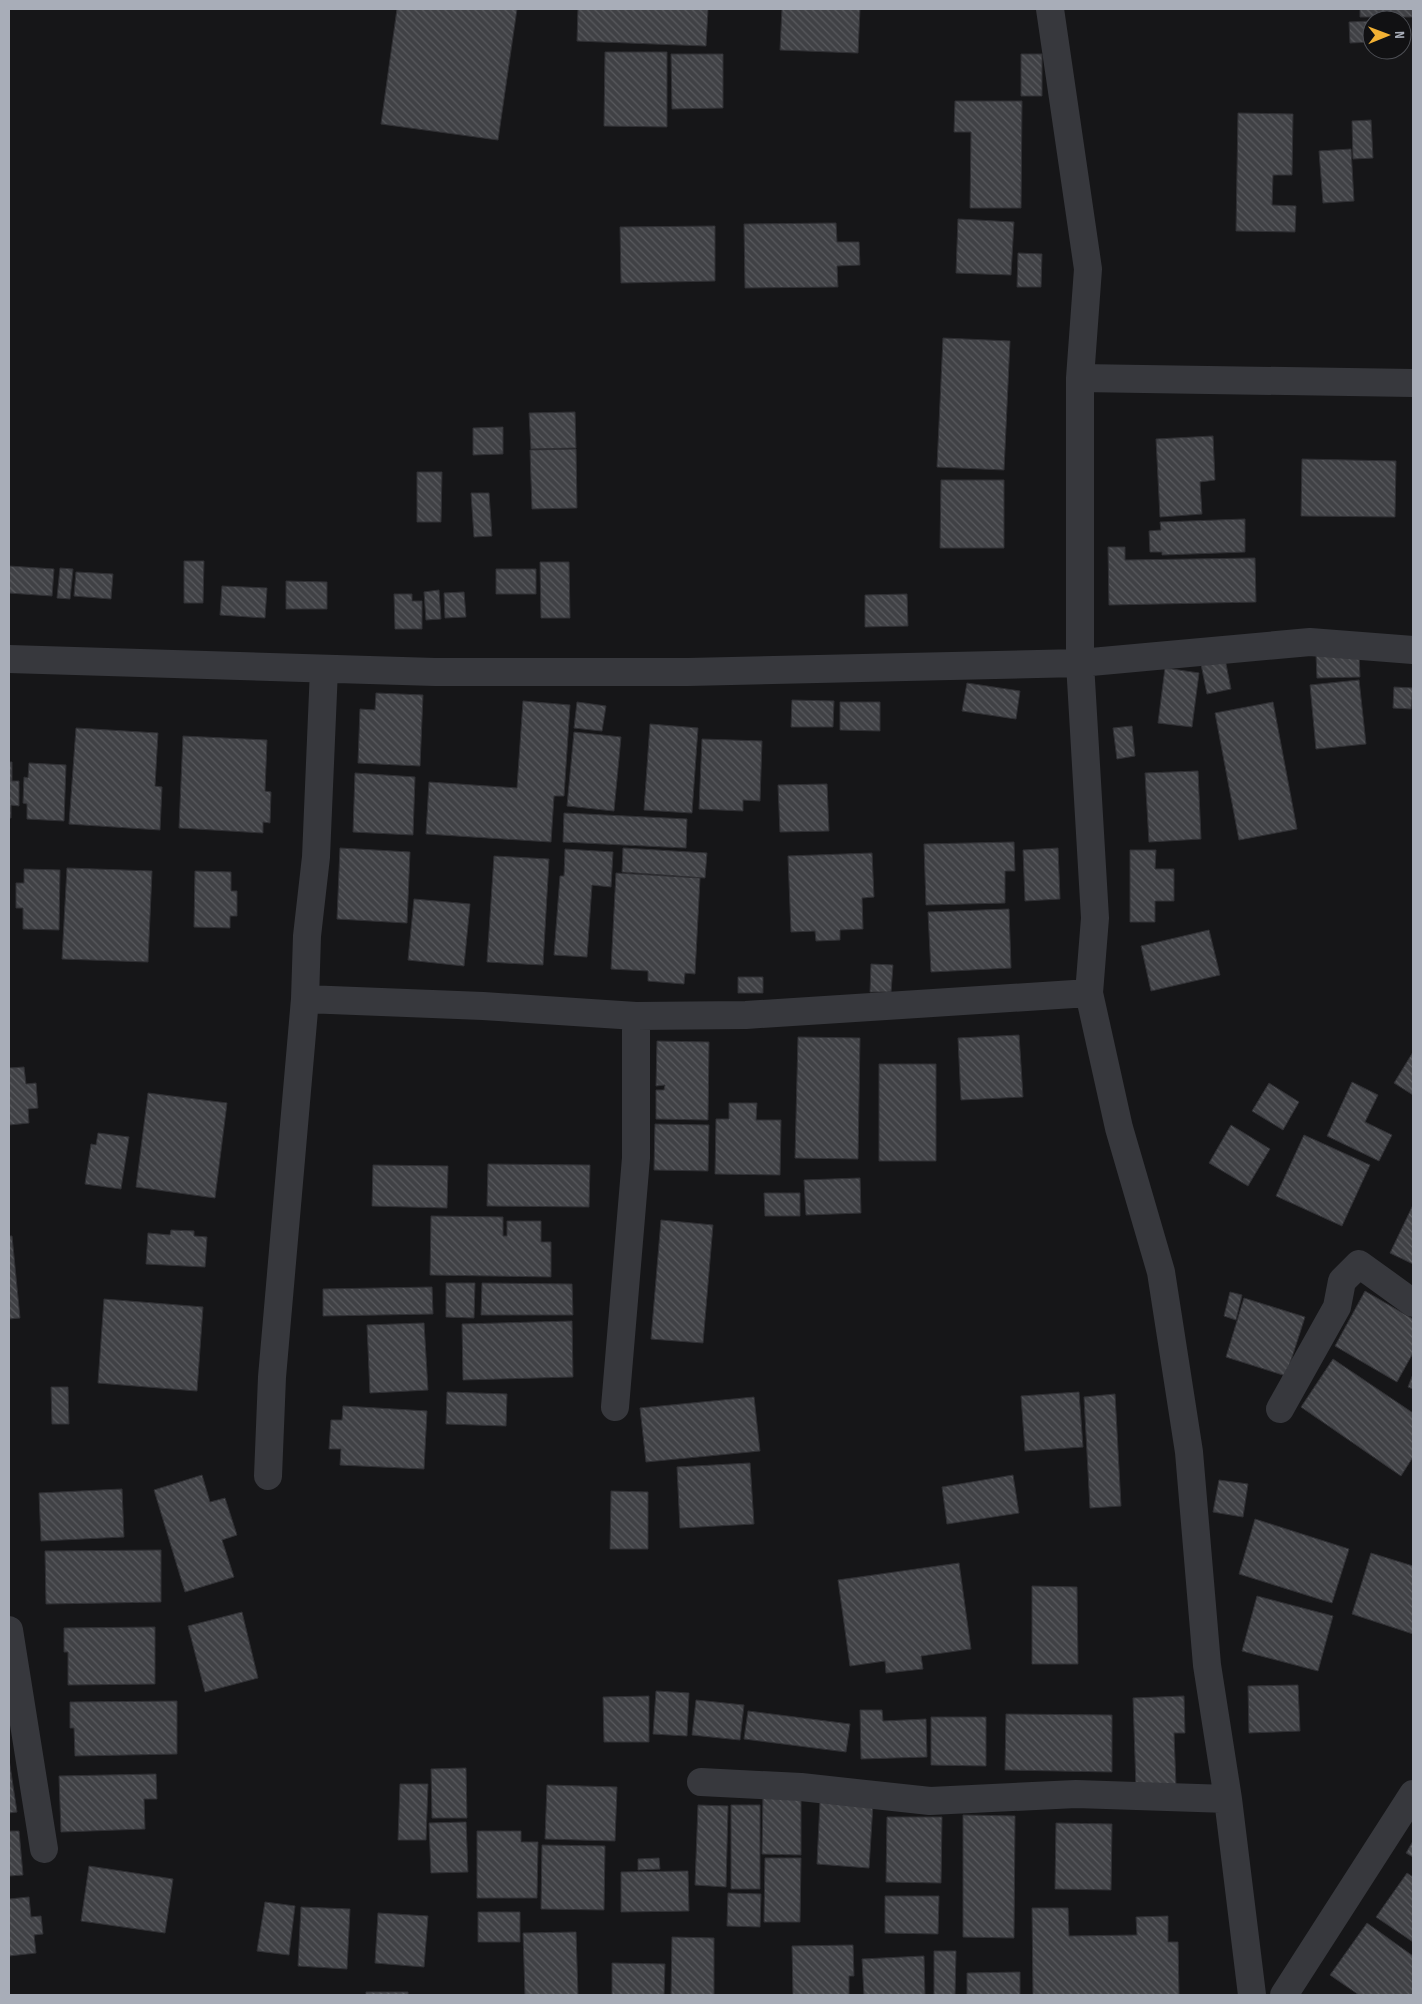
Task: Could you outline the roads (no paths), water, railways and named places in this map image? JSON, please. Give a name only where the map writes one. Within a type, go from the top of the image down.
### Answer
[{"type":"street","points":[[1050,9],[1088,269],[1080,378],[1080,663],[1095,918],[1089,993],[1120,1128],[1162,1272],[1189,1452],[1207,1665],[1228,1798],[1252,1995]]},
{"type":"street","points":[[1080,378],[1413,383]]},
{"type":"street","points":[[9,659],[435,672],[688,672],[1080,663],[1310,642],[1413,650]]},
{"type":"street","points":[[268,1476],[272,1377],[304,999],[307,936],[316,857],[324,669]]},
{"type":"street","points":[[304,999],[484,1006],[636,1016],[756,1015],[1089,993]]},
{"type":"street","points":[[615,1407],[636,1158],[636,1016]]},
{"type":"street","points":[[1280,1409],[1337,1307],[1342,1281],[1358,1264],[1413,1304]]},
{"type":"street","points":[[9,1630],[44,1849]]},
{"type":"street","points":[[701,1782],[801,1787],[930,1801],[1076,1794],[1228,1798]]},
{"type":"street","points":[[1284,1995],[1413,1794]]}]
